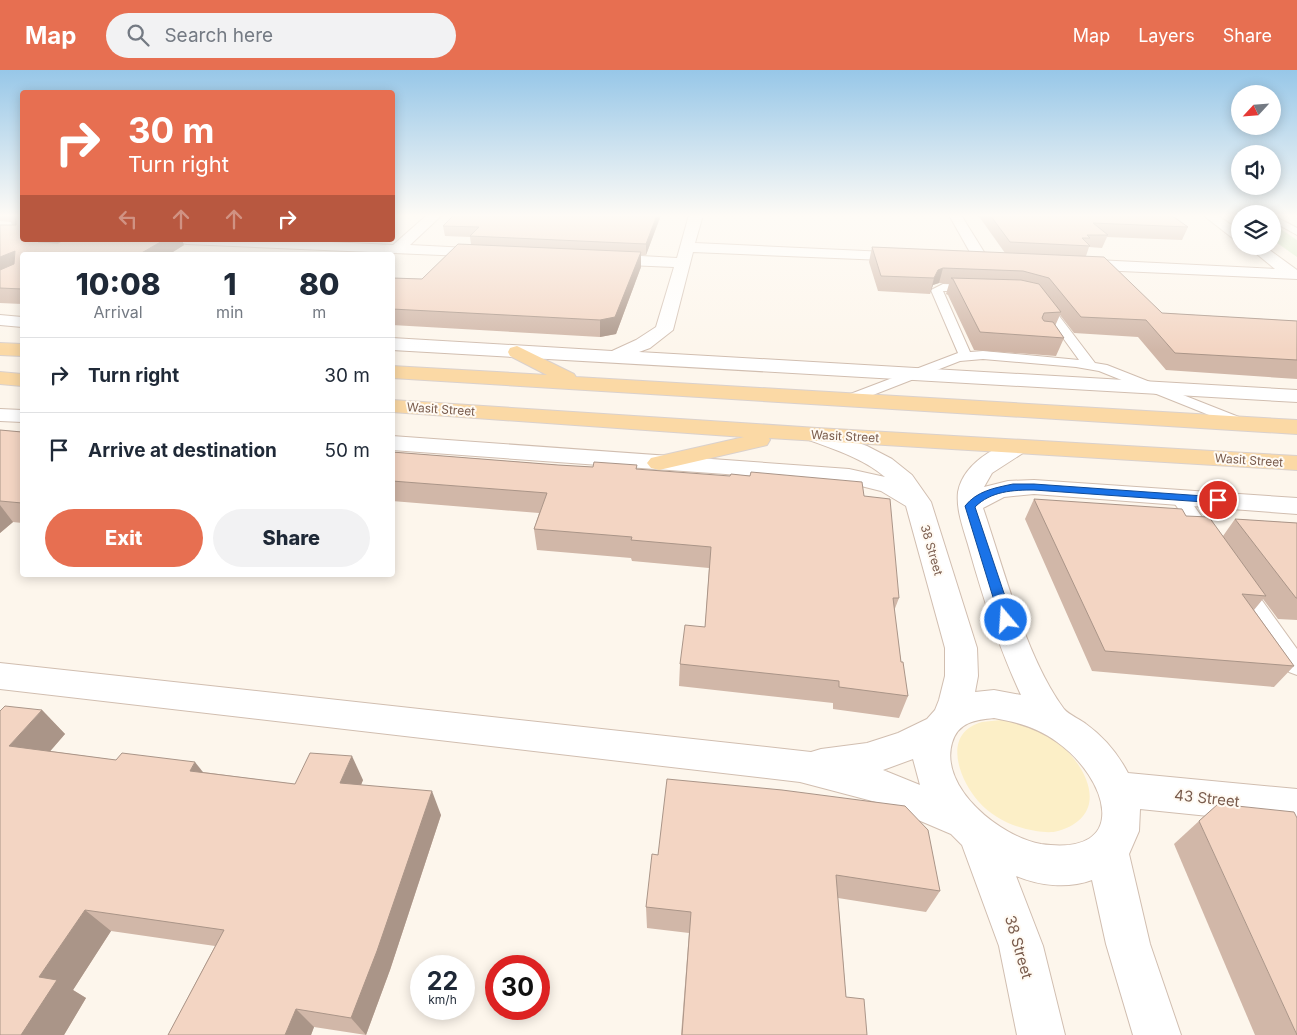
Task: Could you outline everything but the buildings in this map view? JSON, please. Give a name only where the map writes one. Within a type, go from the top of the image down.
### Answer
[{"type":"main road","points":[[0,349],[20,350]]},
{"type":"main road","points":[[516,352],[580,384]]},
{"type":"main road","points":[[395,372],[1297,427]]},
{"type":"main road","points":[[0,378],[20,380]]},
{"type":"main road","name":"Wasit Street","points":[[395,406],[817,435],[1296,463]]},
{"type":"main road","points":[[659,463],[788,433]]},
{"type":"street","points":[[617,260],[683,263]]},
{"type":"street","points":[[612,356],[643,344],[664,330],[684,260]]},
{"type":"street","points":[[1273,260],[1294,275]]},
{"type":"street","points":[[1059,264],[1294,275]]},
{"type":"street","points":[[0,320],[20,322]]},
{"type":"street","points":[[664,330],[676,345],[697,361]]},
{"type":"street","points":[[395,344],[1297,396]]},
{"type":"street","points":[[0,415],[20,416]]},
{"type":"street","name":"38 Street","points":[[817,435],[859,451],[884,464],[903,480],[918,502],[961,648],[963,672],[959,696],[943,724]]},
{"type":"street","points":[[395,443],[863,478],[890,486],[918,502]]},
{"type":"street","points":[[1018,446],[997,457],[982,470],[972,485],[970,506],[1019,658],[1039,699],[1053,721]]},
{"type":"street","points":[[970,506],[979,497],[994,491],[1013,487],[1297,506]]},
{"type":"street","points":[[0,676],[800,766],[880,786],[969,827],[1003,851],[1032,862],[1062,867],[1087,863],[1108,852],[1117,838],[1122,824],[1122,806],[1117,789],[1102,762],[1080,739],[1053,721],[1023,709],[994,704],[968,707],[909,745],[877,757],[840,765],[800,766]]},
{"type":"street","points":[[943,724],[931,756],[938,787],[969,827]]},
{"type":"street","name":"43 Street","points":[[1117,789],[1297,807]]},
{"type":"street","name":"38 Street","points":[[969,827],[992,868],[1021,946],[1041,1035]]},
{"type":"street","points":[[1108,852],[1113,890],[1123,933],[1157,1035]]},
{"type":"lane","points":[[965,355],[961,330],[937,290],[948,287],[987,289]]},
{"type":"lane","points":[[1032,294],[1042,300],[1090,365]]},
{"type":"lane","points":[[1050,334],[1066,335]]},
{"type":"lane","points":[[850,399],[965,355],[1090,365],[1156,388],[1244,424]]},
{"type":"lane","points":[[1179,497],[1218,554]]},
{"type":"lane","points":[[1230,570],[1297,666]]},
{"type":"sand","points":[[1001,720],[1022,724],[1041,731],[1055,740],[1080,767],[1087,782],[1090,797],[1087,811],[1076,822],[1053,832],[1036,831],[1020,827],[991,813],[972,793],[960,770],[958,746],[961,736],[969,728],[982,722]]},
{"type":"route","points":[[1006,620],[970,506],[979,497],[994,491],[1013,487],[1034,487],[1218,500]]}]
